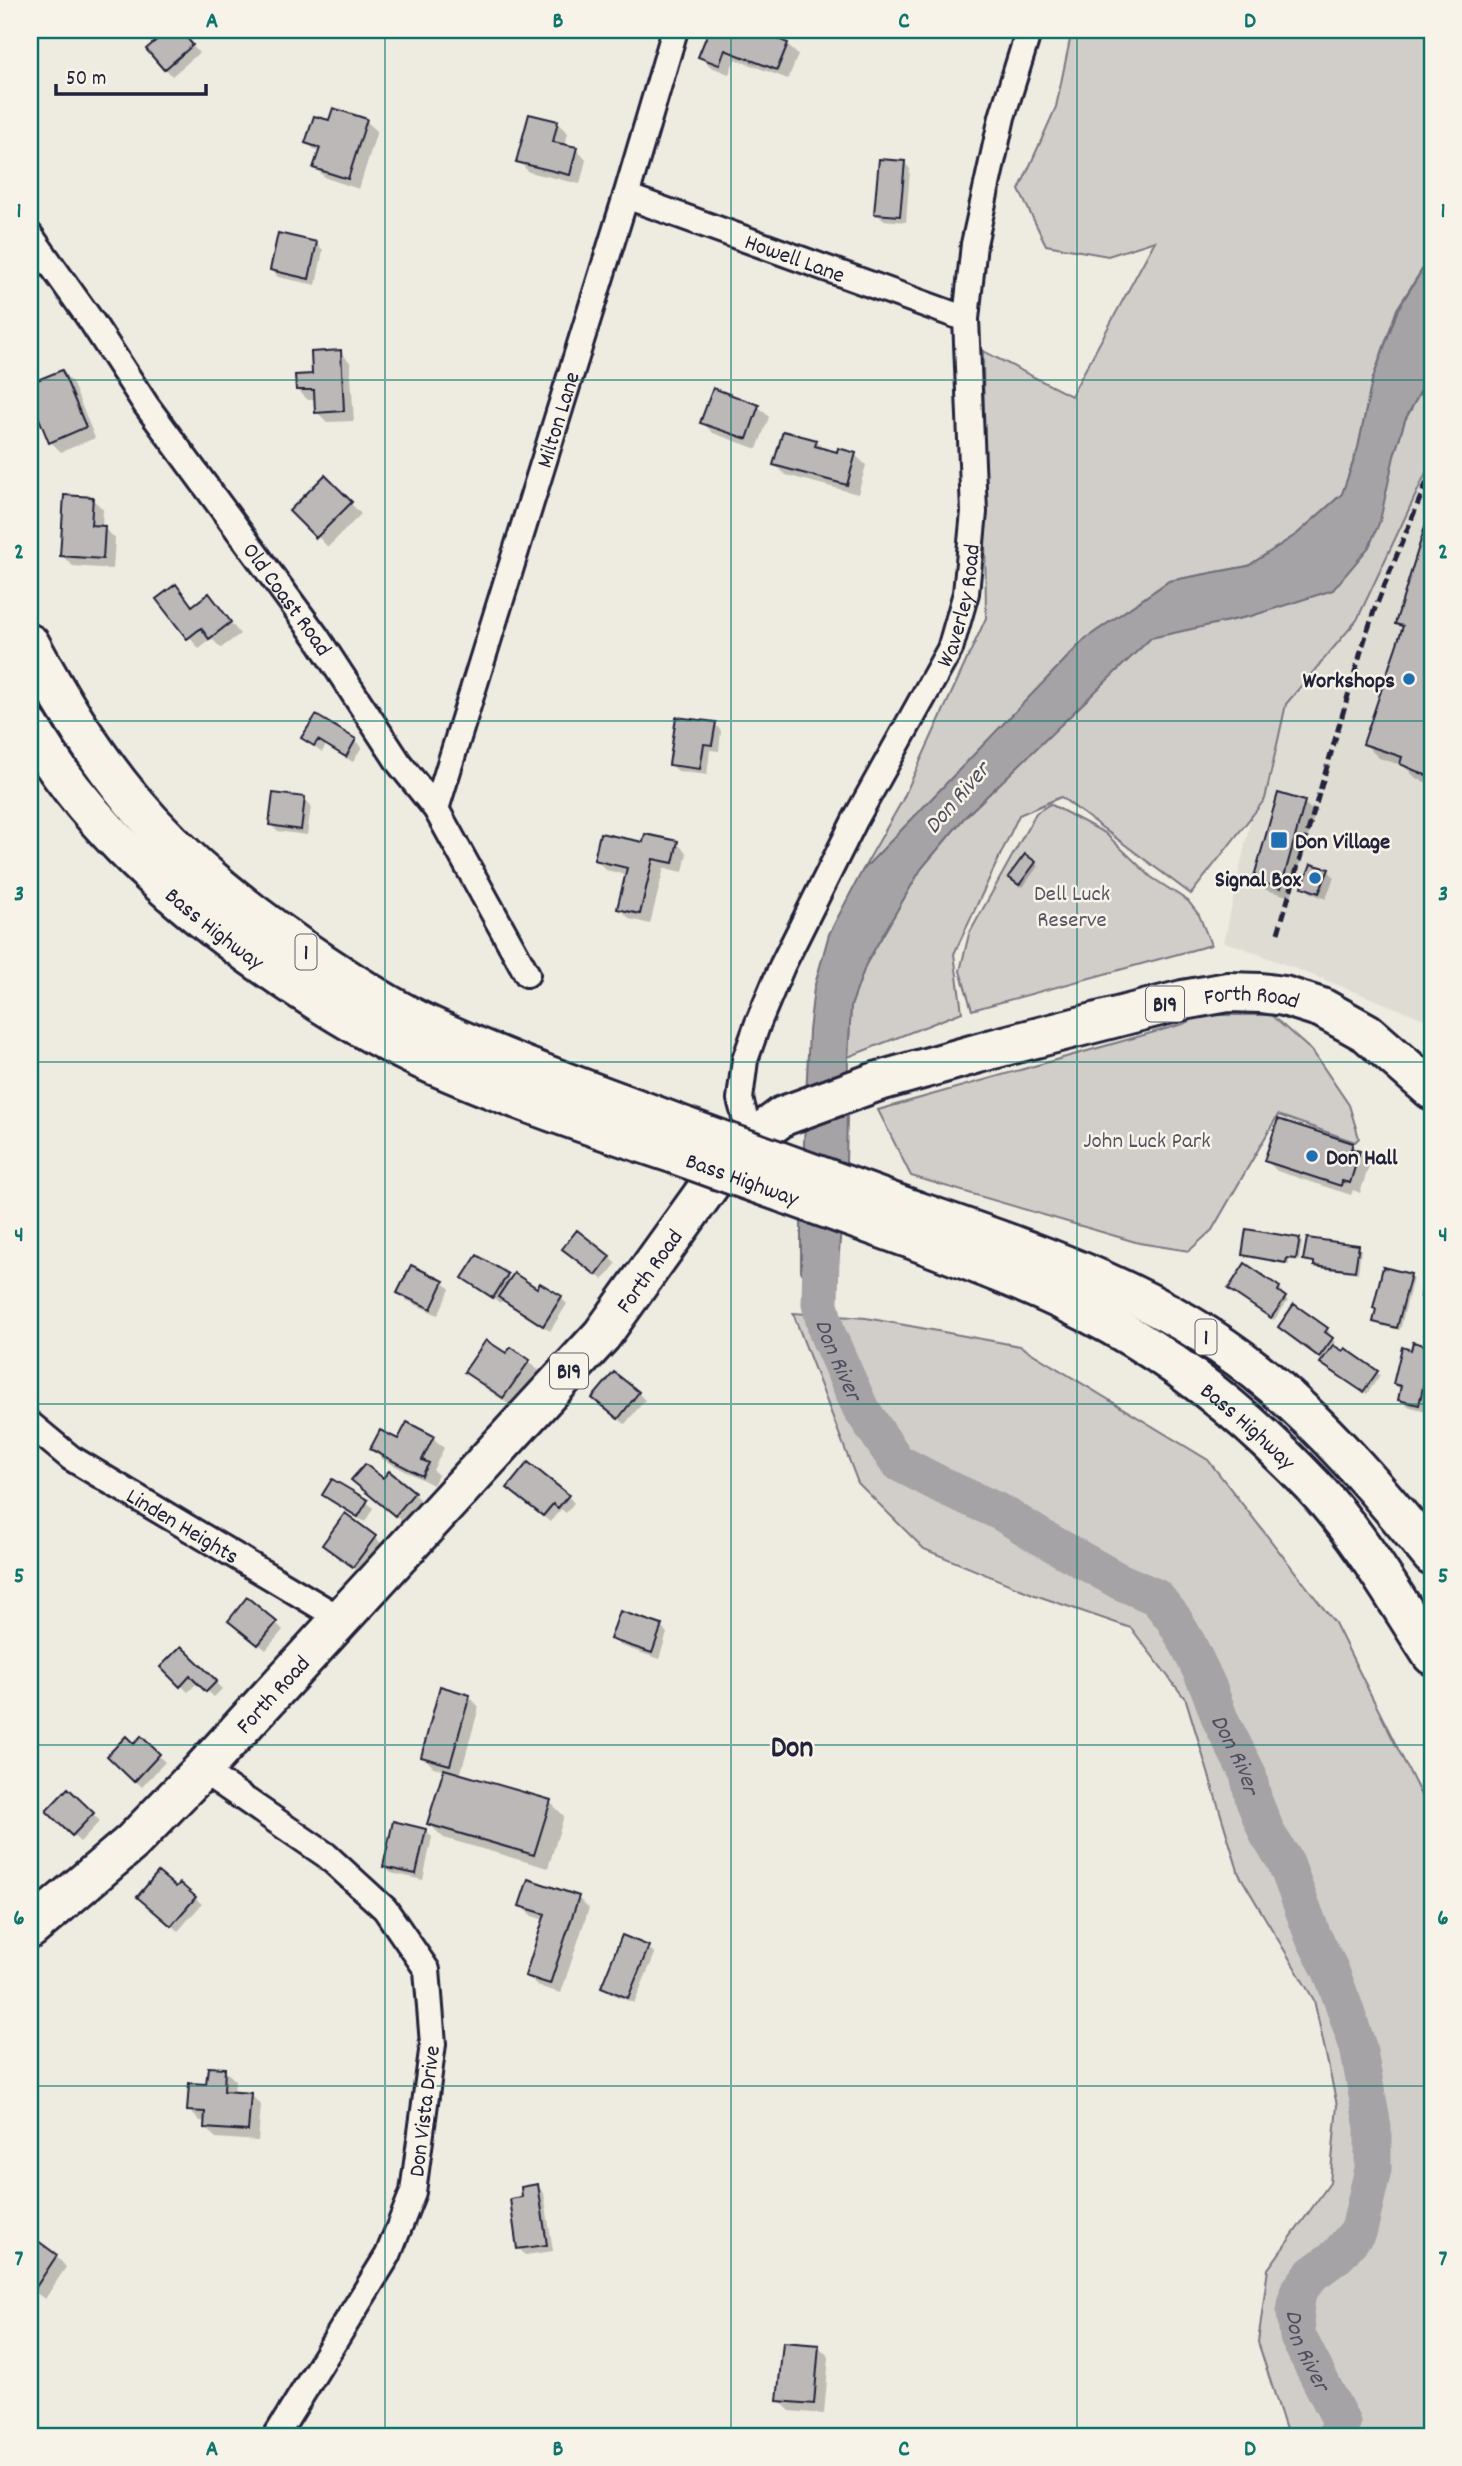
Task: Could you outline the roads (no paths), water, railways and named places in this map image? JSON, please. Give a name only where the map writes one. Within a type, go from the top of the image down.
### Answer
[{"type":"main road","name":"Bass Highway","points":[[30,644],[63,703],[131,799],[173,845],[224,890],[292,943],[417,1020],[680,1141]]},
{"type":"main road","name":"Bass Highway","points":[[30,727],[68,782],[101,822],[166,890],[225,937],[330,1009],[377,1037],[484,1087],[680,1141],[911,1224],[1014,1245],[1084,1272],[1144,1300],[1194,1329],[1255,1370],[1312,1419],[1373,1484],[1432,1556]]},
{"type":"main road","name":"Forth Road","points":[[30,1928],[132,1842],[202,1770],[602,1335],[732,1154],[769,1126],[876,1082],[1183,1000],[1244,991],[1284,996],[1322,1007],[1347,1020],[1388,1050],[1432,1090]]},
{"type":"main road","name":"Bass Highway","points":[[911,1224],[1003,1274],[1121,1331],[1190,1375],[1240,1416],[1314,1487],[1357,1540],[1432,1654]]},
{"type":"main road","points":[[1377,1570],[1432,1675]]},
{"type":"street","name":"Milton Lane","points":[[436,809],[675,30]]},
{"type":"street","name":"Waverley Road","points":[[769,1126],[748,1128],[740,1099],[745,1060],[758,1023],[782,966],[855,820],[950,649],[966,593],[974,512],[966,319],[974,244],[999,130],[1030,30]]},
{"type":"street","name":"Howell Lane","points":[[626,196],[966,319]]},
{"type":"street","name":"Old Coast Road","points":[[30,235],[152,413],[316,636],[393,754],[436,809],[527,974]]},
{"type":"street","name":"Linden Heights","points":[[30,1424],[71,1458],[341,1619]]},
{"type":"street","name":"Don Vista Drive","points":[[202,1770],[326,1855],[385,1909],[427,1970],[433,2043],[413,2192],[387,2255],[276,2436]]},
{"type":"water","points":[[1432,254],[1432,370],[1405,420],[1380,521],[1369,547],[1333,590],[1251,616],[1151,638],[964,818],[921,869],[866,964],[851,1006],[845,1218],[840,1239],[837,1280],[820,1304],[801,1271],[809,1031],[814,988],[829,934],[862,871],[1085,639],[1169,581],[1248,566],[1297,534],[1342,494],[1358,448],[1372,381],[1398,309]]},
{"type":"waterway","name":"Don River","points":[[821,1255],[820,1304],[827,1333],[860,1407],[897,1462],[1002,1513],[1119,1581],[1156,1597],[1173,1618],[1189,1646],[1220,1719],[1248,1774],[1254,1801],[1268,1835],[1285,1861],[1313,1936],[1343,2003],[1358,2047],[1373,2127],[1373,2169],[1359,2230],[1338,2255],[1312,2274],[1298,2292],[1295,2312],[1298,2337],[1342,2423],[1335,2436]]},
{"type":"railway","points":[[1278,933],[1374,611],[1432,469]]},
{"type":"place","name":"Workshops","points":[[1409,679]]},
{"type":"place","name":"Don Village","points":[[1279,840]]},
{"type":"place","name":"Signal Box","points":[[1315,878]]},
{"type":"place","name":"Don Hall","points":[[1312,1156]]},
{"type":"district","name":"Don","points":[[792,1746]]},
{"type":"park label","name":"Dell Luck Reserve","points":[[1072,905]]},
{"type":"park label","name":"John Luck Park","points":[[1147,1139]]}]
